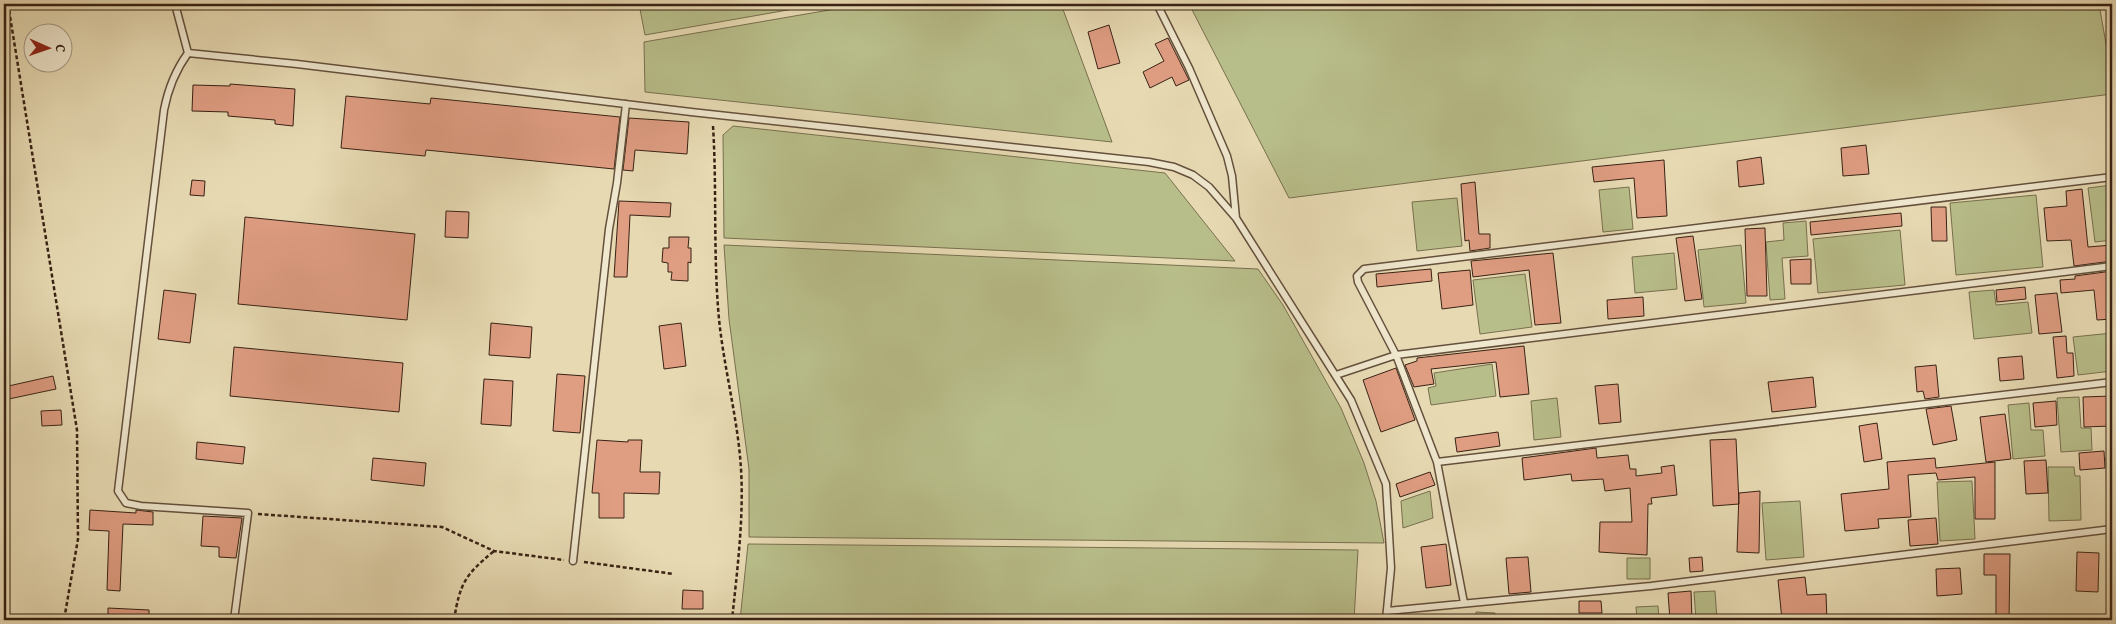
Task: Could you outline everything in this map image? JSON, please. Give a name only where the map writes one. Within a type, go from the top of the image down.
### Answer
[{"type":"lane","points":[[175,4],[188,53],[167,92],[164,110],[118,491],[126,503],[141,506],[248,513],[234,620]]},
{"type":"lane","points":[[1158,4],[1189,68],[1227,156],[1232,176],[1236,218]]},
{"type":"lane","points":[[188,53],[712,114],[1150,162],[1174,167],[1193,175],[1208,187],[1236,218],[1351,400],[1386,484],[1391,568],[1386,620]]},
{"type":"lane","points":[[573,561],[609,229],[617,183],[626,104]]},
{"type":"lane","points":[[1464,604],[1437,462],[1396,355],[1358,282],[1356,276],[1364,268],[2112,177]]},
{"type":"lane","points":[[1336,375],[1396,355],[2112,266]]},
{"type":"lane","points":[[1437,462],[2112,382]]},
{"type":"lane","points":[[1387,611],[1651,586],[2112,529]]},
{"type":"path","points":[[8,4],[77,430],[78,538],[64,620]]},
{"type":"path","points":[[712,114],[720,319],[741,469],[739,553],[732,620]]},
{"type":"path","points":[[248,513],[442,527],[494,551],[674,574]]},
{"type":"path","points":[[454,620],[458,595],[465,578],[494,551]]},
{"type":"green space","points":[[639,4],[822,4],[645,35]]},
{"type":"green space","points":[[864,4],[1061,4],[1112,142],[645,92],[644,42]]},
{"type":"green space","points":[[1189,4],[2099,4],[2112,78],[2112,94],[1289,198]]},
{"type":"green space","points":[[733,126],[1165,173],[1235,261],[724,238],[723,135]]},
{"type":"green space","points":[[2112,185],[2112,240],[2095,242],[2088,188]]},
{"type":"green space","points":[[1629,187],[1633,229],[1603,232],[1599,190]]},
{"type":"green space","points":[[2036,195],[2043,267],[1956,275],[1950,203]]},
{"type":"green space","points":[[1457,198],[1462,246],[1417,251],[1412,202]]},
{"type":"green space","points":[[1806,221],[1808,256],[1782,258],[1785,299],[1770,300],[1766,242],[1784,240],[1783,223]]},
{"type":"green space","points":[[1900,230],[1905,285],[1818,293],[1813,239]]},
{"type":"green space","points":[[724,245],[1258,269],[1283,305],[1341,408],[1364,463],[1376,501],[1384,543],[749,537],[749,469],[729,319]]},
{"type":"green space","points":[[1741,245],[1746,303],[1704,307],[1698,250]]},
{"type":"green space","points":[[1674,253],[1677,289],[1635,293],[1632,257]]},
{"type":"green space","points":[[1525,274],[1532,327],[1480,334],[1473,280]]},
{"type":"green space","points":[[1994,290],[1996,305],[2028,302],[2032,333],[1974,339],[1969,292]]},
{"type":"green space","points":[[2112,333],[2112,371],[2078,375],[2073,337]]},
{"type":"green space","points":[[1492,364],[1496,396],[1431,405],[1428,388],[1436,386],[1434,373]]},
{"type":"green space","points":[[2079,397],[2081,428],[2091,428],[2092,450],[2061,452],[2057,398]]},
{"type":"green space","points":[[1557,398],[1561,437],[1534,440],[1531,401]]},
{"type":"green space","points":[[2029,403],[2031,430],[2043,430],[2045,456],[2013,459],[2008,405]]},
{"type":"green space","points":[[2106,457],[2112,457],[2112,511],[2107,511]]},
{"type":"green space","points":[[2048,467],[2074,467],[2075,476],[2080,476],[2081,520],[2049,521]]},
{"type":"green space","points":[[1972,481],[1975,539],[1940,541],[1937,482]]},
{"type":"green space","points":[[1430,491],[1433,518],[1403,528],[1401,501]]},
{"type":"green space","points":[[1800,501],[1804,557],[1766,560],[1762,503]]},
{"type":"green space","points":[[748,544],[1358,550],[1354,620],[740,620]]},
{"type":"green space","points":[[1627,558],[1650,558],[1650,579],[1627,579]]},
{"type":"green space","points":[[1715,591],[1717,620],[1696,620],[1694,592]]},
{"type":"green space","points":[[1658,606],[1659,620],[1637,620],[1636,607]]},
{"type":"green space","points":[[1476,612],[1495,613],[1495,620],[1476,620]]},
{"type":"building","points":[[1109,25],[1120,63],[1098,69],[1088,32]]},
{"type":"building","points":[[1168,38],[1189,80],[1176,86],[1172,77],[1150,88],[1143,72],[1164,61],[1155,44]]},
{"type":"building","points":[[230,84],[295,89],[293,126],[275,124],[275,120],[228,116],[228,112],[192,111],[193,85],[230,86]]},
{"type":"building","points":[[346,96],[430,104],[431,98],[620,117],[614,169],[426,150],[425,156],[341,148]]},
{"type":"building","points":[[629,118],[689,122],[687,154],[635,150],[633,171],[623,170]]},
{"type":"building","points":[[1866,145],[1869,174],[1843,176],[1841,148]]},
{"type":"building","points":[[1761,157],[1764,184],[1739,187],[1737,161]]},
{"type":"building","points":[[1664,160],[1667,216],[1637,218],[1634,178],[1594,182],[1592,167]]},
{"type":"building","points":[[192,180],[205,181],[204,196],[190,195]]},
{"type":"building","points":[[1475,182],[1479,234],[1490,234],[1490,248],[1470,251],[1469,240],[1465,241],[1461,184]]},
{"type":"building","points":[[2082,189],[2088,247],[2112,245],[2112,261],[2074,266],[2071,240],[2047,241],[2044,208],[2067,206],[2066,191]]},
{"type":"building","points":[[619,201],[671,203],[670,217],[630,215],[627,277],[614,277]]},
{"type":"building","points":[[1931,207],[1946,207],[1947,241],[1932,241]]},
{"type":"building","points":[[446,211],[469,212],[468,238],[445,237]]},
{"type":"building","points":[[1901,213],[1902,226],[1811,235],[1810,222]]},
{"type":"building","points":[[245,217],[415,234],[407,320],[238,304]]},
{"type":"building","points":[[1765,228],[1767,296],[1747,296],[1745,229]]},
{"type":"building","points":[[1693,236],[1702,299],[1685,301],[1676,238]]},
{"type":"building","points":[[669,237],[689,237],[688,248],[691,248],[691,263],[688,262],[688,281],[671,280],[672,272],[668,272],[668,263],[662,262],[663,248],[669,248]]},
{"type":"building","points":[[1553,253],[1561,323],[1535,325],[1529,270],[1473,277],[1471,261]]},
{"type":"building","points":[[1811,259],[1811,284],[1791,284],[1790,260]]},
{"type":"building","points":[[1431,269],[1432,281],[1377,287],[1376,274]]},
{"type":"building","points":[[1470,270],[1473,305],[1442,309],[1438,273]]},
{"type":"building","points":[[2112,271],[2112,319],[2097,320],[2094,290],[2061,293],[2060,280],[2075,279],[2075,276]]},
{"type":"building","points":[[2025,287],[2026,299],[1997,302],[1996,290]]},
{"type":"building","points":[[164,290],[196,294],[190,343],[158,339]]},
{"type":"building","points":[[2057,293],[2062,332],[2039,334],[2035,295]]},
{"type":"building","points":[[1643,297],[1644,316],[1608,319],[1607,300]]},
{"type":"building","points":[[491,323],[532,327],[530,358],[489,355]]},
{"type":"building","points":[[681,323],[686,366],[664,369],[659,326]]},
{"type":"building","points":[[2066,336],[2067,353],[2073,353],[2074,376],[2057,378],[2053,337]]},
{"type":"building","points":[[1524,346],[1529,394],[1500,397],[1496,362],[1431,369],[1434,384],[1414,387],[1405,365],[1417,361],[1417,358]]},
{"type":"building","points":[[234,347],[403,363],[399,412],[230,396]]},
{"type":"building","points":[[2022,356],[2024,379],[2000,381],[1998,358]]},
{"type":"building","points":[[1936,365],[1939,397],[1925,399],[1923,391],[1917,392],[1915,367]]},
{"type":"building","points":[[1396,368],[1415,420],[1381,432],[1363,380]]},
{"type":"building","points":[[557,374],[585,376],[580,433],[553,431]]},
{"type":"building","points":[[53,376],[56,389],[4,400],[4,387]]},
{"type":"building","points":[[1813,377],[1816,407],[1772,412],[1768,382]]},
{"type":"building","points":[[484,379],[513,381],[511,426],[481,424]]},
{"type":"building","points":[[1618,384],[1621,422],[1599,424],[1595,386]]},
{"type":"building","points":[[2112,396],[2112,426],[2084,427],[2083,397]]},
{"type":"building","points":[[2056,401],[2057,425],[2035,427],[2033,403]]},
{"type":"building","points":[[1951,406],[1957,440],[1933,445],[1926,409]]},
{"type":"building","points":[[61,410],[62,425],[42,426],[41,411]]},
{"type":"building","points":[[2005,414],[2011,459],[1986,462],[1980,417]]},
{"type":"building","points":[[1877,423],[1882,459],[1864,462],[1859,426]]},
{"type":"building","points":[[1498,432],[1500,446],[1457,452],[1455,438]]},
{"type":"building","points":[[1736,439],[1739,504],[1713,506],[1710,440]]},
{"type":"building","points":[[597,440],[628,442],[628,440],[642,440],[640,472],[660,472],[659,494],[624,493],[624,518],[599,518],[599,493],[592,493]]},
{"type":"building","points":[[197,442],[245,447],[243,464],[196,459]]},
{"type":"building","points":[[1596,448],[1597,458],[1628,455],[1630,469],[1636,469],[1636,476],[1662,473],[1661,467],[1674,465],[1677,495],[1651,498],[1652,504],[1648,504],[1647,555],[1599,552],[1600,522],[1632,522],[1630,488],[1605,491],[1603,479],[1572,481],[1571,474],[1524,480],[1522,458]]},
{"type":"building","points":[[2104,451],[2105,468],[2080,470],[2079,453]]},
{"type":"building","points":[[373,458],[426,463],[424,486],[371,480]]},
{"type":"building","points":[[1935,458],[1936,468],[1995,462],[1995,519],[1975,519],[1975,477],[1938,480],[1936,473],[1908,475],[1911,517],[1878,519],[1879,528],[1845,531],[1841,494],[1889,489],[1887,462]]},
{"type":"building","points":[[2046,460],[2048,493],[2026,494],[2024,461]]},
{"type":"building","points":[[1430,472],[1435,485],[1400,497],[1396,484]]},
{"type":"building","points":[[1760,491],[1759,553],[1737,552],[1739,493]]},
{"type":"building","points":[[90,510],[136,513],[136,510],[153,512],[153,525],[123,524],[120,591],[107,590],[109,531],[89,530]]},
{"type":"building","points":[[203,516],[242,518],[236,558],[219,557],[219,547],[201,546]]},
{"type":"building","points":[[1936,518],[1938,544],[1910,546],[1908,520]]},
{"type":"building","points":[[1446,544],[1451,585],[1426,588],[1421,547]]},
{"type":"building","points":[[2077,552],[2099,553],[2098,592],[2076,591]]},
{"type":"building","points":[[1984,554],[2010,554],[2009,620],[1996,620],[1996,575],[1984,575]]},
{"type":"building","points":[[1528,557],[1531,592],[1509,594],[1506,558]]},
{"type":"building","points":[[1702,557],[1703,571],[1690,572],[1689,558]]},
{"type":"building","points":[[1960,568],[1962,594],[1937,596],[1936,569]]},
{"type":"building","points":[[1805,577],[1807,595],[1826,594],[1827,620],[1782,620],[1778,580]]},
{"type":"building","points":[[683,590],[703,591],[703,609],[682,609]]},
{"type":"building","points":[[1691,591],[1692,620],[1670,620],[1668,593]]},
{"type":"building","points":[[1579,601],[1601,601],[1602,613],[1579,613]]},
{"type":"building","points":[[108,608],[149,610],[149,620],[108,620]]}]
